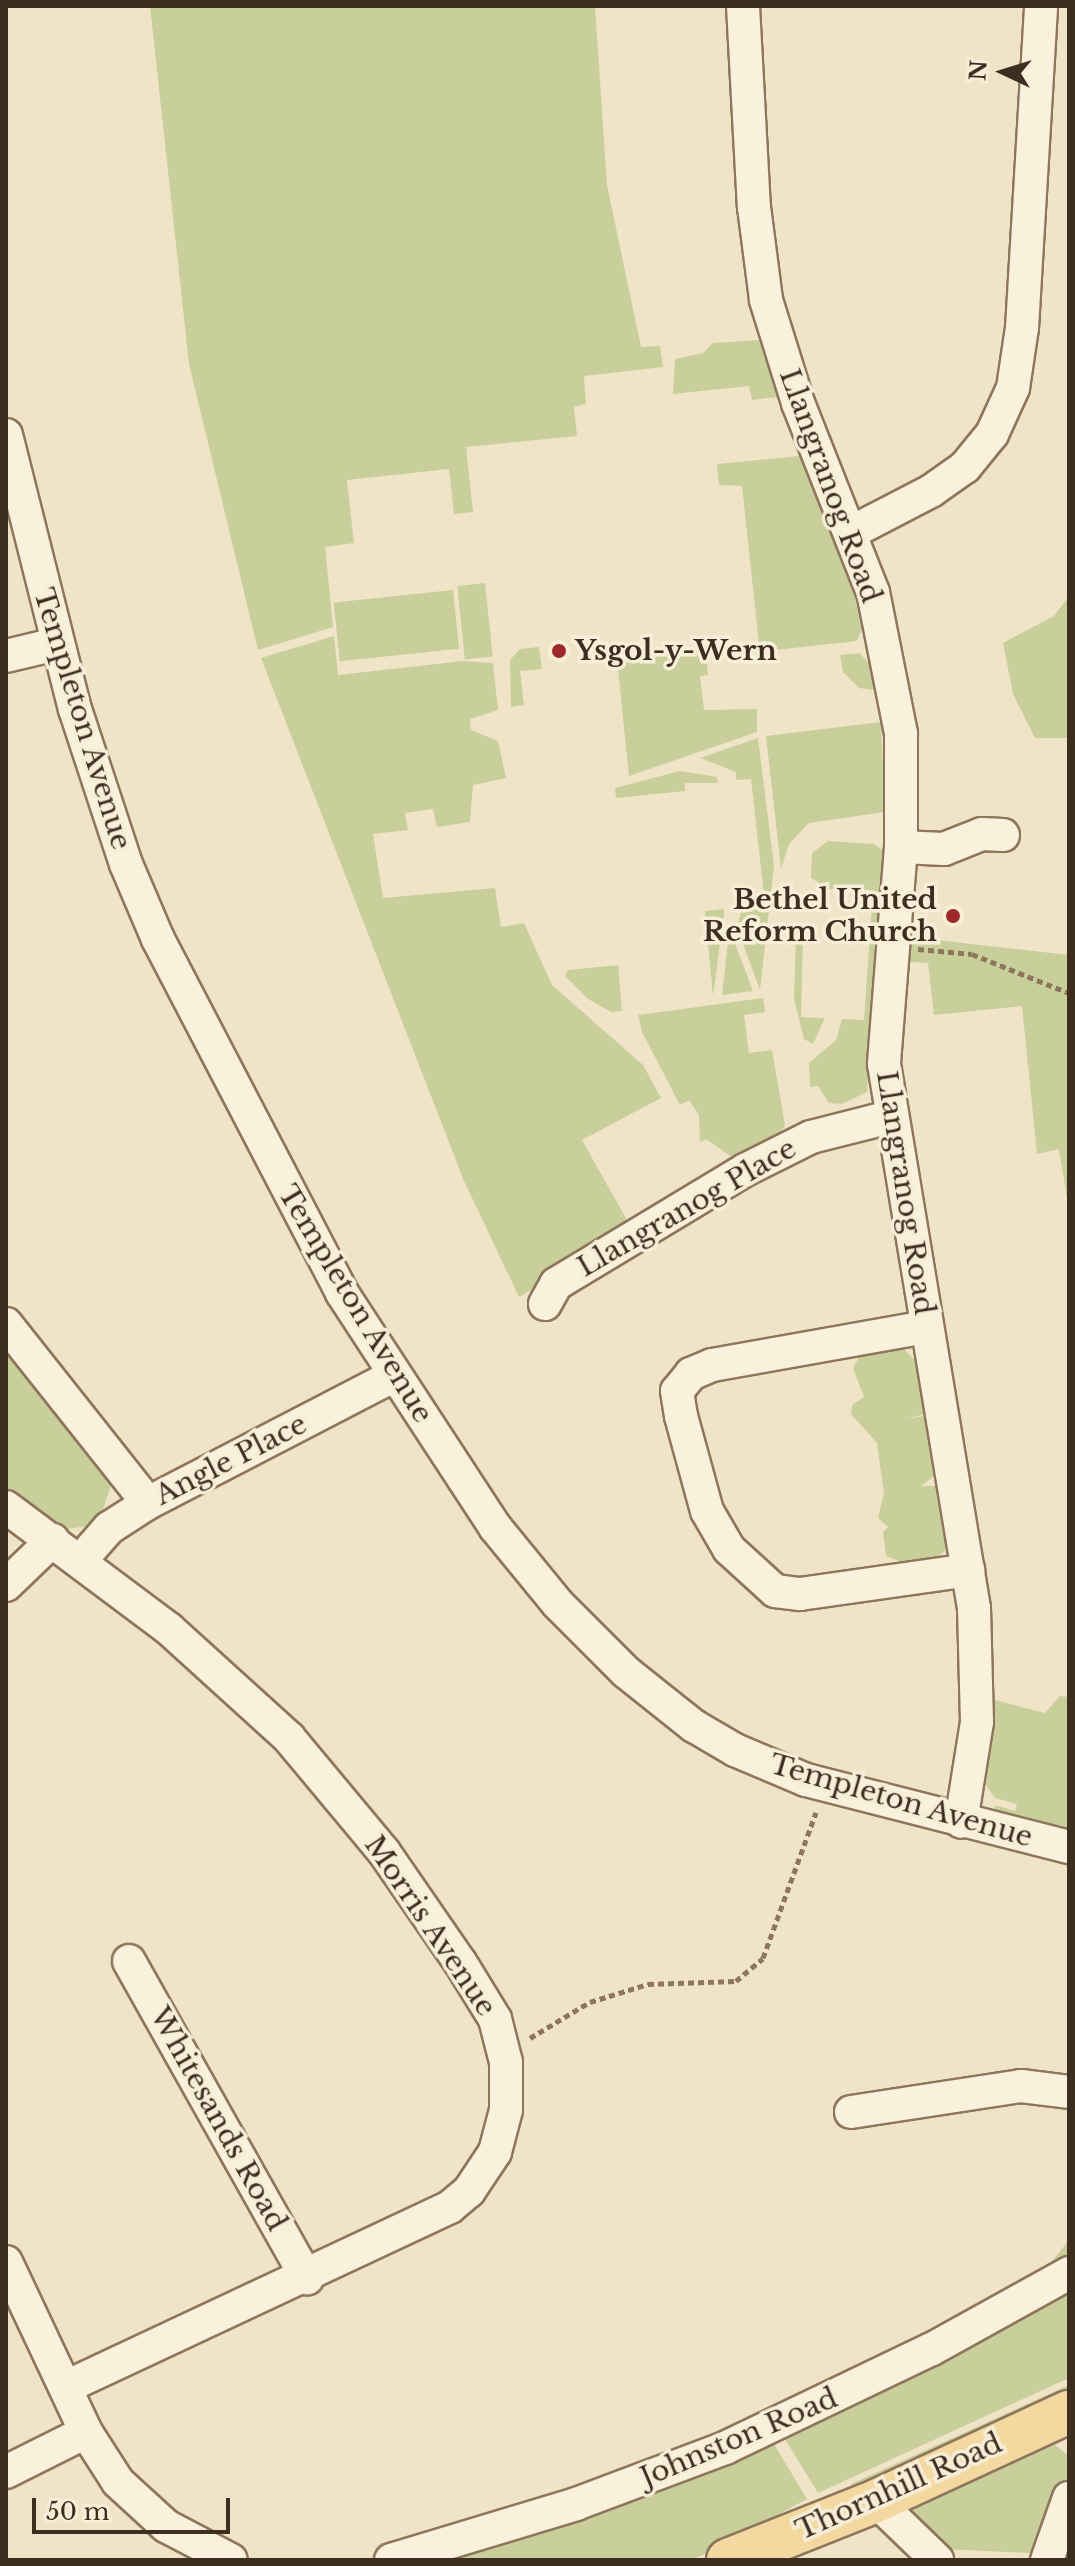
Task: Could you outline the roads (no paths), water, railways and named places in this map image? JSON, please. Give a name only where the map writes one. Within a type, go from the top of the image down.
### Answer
[{"type":"main road","name":"Thornhill Road","points":[[728,2560],[876,2501],[1069,2412]]},
{"type":"street","name":"Llangranog Road","points":[[743,6],[751,176],[766,300],[798,403],[873,592],[901,734],[901,847],[884,1043],[890,1117],[968,1570],[978,1692],[961,1822]]},
{"type":"street","points":[[850,533],[931,491],[965,467],[992,434],[1013,388],[1022,328],[1041,6]]},
{"type":"street","name":"Templeton Avenue","points":[[6,435],[56,644],[126,864],[158,939],[259,1139],[393,1376],[530,1570],[594,1642],[661,1701],[768,1766],[961,1822],[1069,1847]]},
{"type":"street","points":[[6,656],[56,644]]},
{"type":"street","points":[[901,847],[944,849],[982,834],[1003,835]]},
{"type":"street","name":"Llangranog Place","points":[[545,1304],[556,1284],[745,1170],[811,1137],[890,1117]]},
{"type":"street","points":[[6,1324],[148,1503]]},
{"type":"street","points":[[926,1327],[712,1365],[691,1374],[677,1391],[681,1416],[707,1511],[729,1549],[775,1591],[800,1594],[968,1570]]},
{"type":"street","name":"Angle Place","points":[[81,1560],[109,1528],[148,1503],[393,1376]]},
{"type":"street","name":"Morris Avenue","points":[[6,1507],[81,1560],[218,1670],[289,1738],[414,1893],[488,2007],[502,2040],[508,2087],[502,2133],[485,2172],[469,2191],[426,2221],[66,2387]]},
{"type":"street","points":[[6,1585],[53,1540]]},
{"type":"street","name":"Whitesands Road","points":[[129,1961],[307,2278]]},
{"type":"street","points":[[851,2112],[1021,2086],[1069,2092]]},
{"type":"street","points":[[6,2262],[86,2432],[118,2482],[149,2511],[192,2543],[231,2560]]},
{"type":"street","name":"Johnston Road","points":[[391,2560],[576,2504],[725,2448],[904,2363],[1069,2273]]},
{"type":"street","points":[[6,2472],[86,2432]]},
{"type":"street","points":[[1047,2560],[1069,2498]]},
{"type":"street","points":[[876,2501],[937,2560]]},
{"type":"place","name":"Ysgol-y-Wern","points":[[559,651]]},
{"type":"place","name":"Bethel United Reform Church","points":[[953,916]]}]
